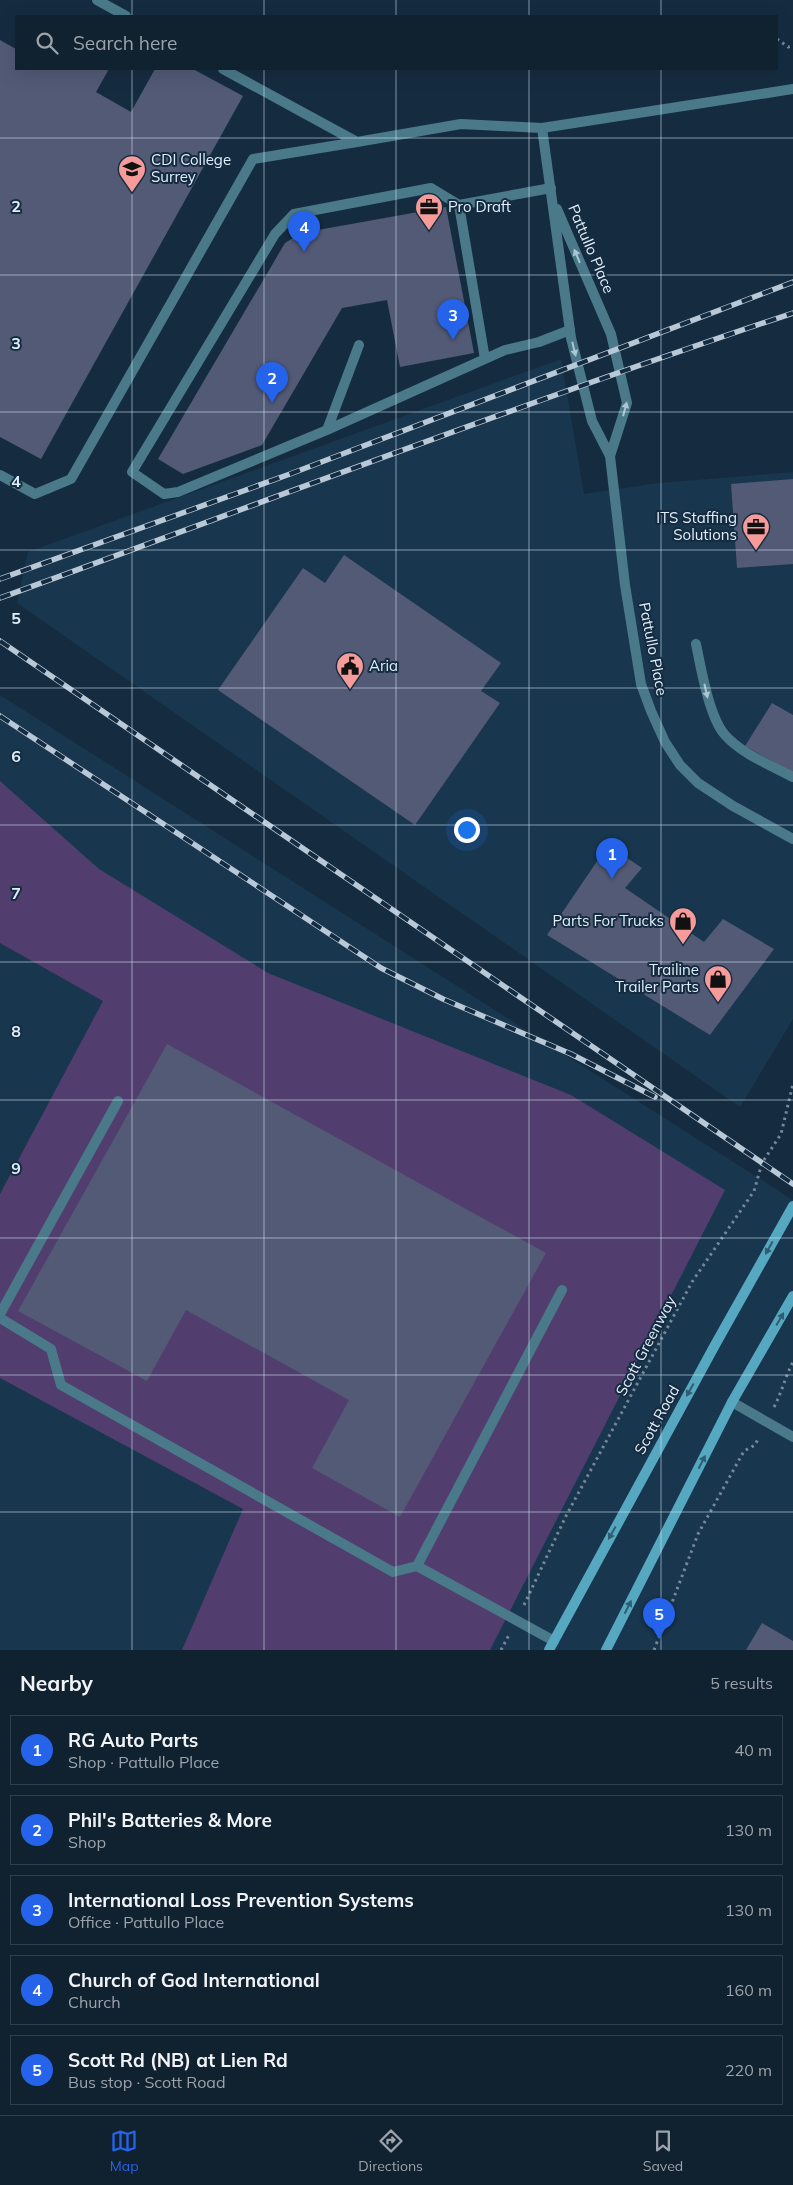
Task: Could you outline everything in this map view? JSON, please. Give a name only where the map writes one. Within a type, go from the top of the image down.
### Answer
[{"type":"main road","name":"Scott Road","points":[[551,1645],[793,1206]]},
{"type":"main road","points":[[606,1650],[732,1402],[793,1296]]},
{"type":"street","points":[[97,0],[124,15]]},
{"type":"street","points":[[225,70],[357,142]]},
{"type":"street","points":[[0,475],[35,494],[71,479],[254,160],[461,124],[542,128],[793,89]]},
{"type":"street","name":"Pattullo Place","points":[[542,128],[570,330],[592,421],[610,456],[625,585],[641,684],[665,742],[680,765],[698,783],[733,806],[793,839]]},
{"type":"street","points":[[551,192],[459,205],[431,188],[294,214],[275,234],[132,472],[164,494],[178,492],[328,430],[506,350],[539,342],[570,330]]},
{"type":"street","name":"Pattullo Place","points":[[551,192],[611,334],[627,403],[610,456]]},
{"type":"street","points":[[459,205],[486,359]]},
{"type":"street","points":[[328,430],[359,346]]},
{"type":"street","points":[[696,644],[709,703],[724,734],[744,751],[793,777]]},
{"type":"street","points":[[0,1314],[118,1101]]},
{"type":"street","points":[[417,1566],[562,1290]]},
{"type":"street","points":[[0,1318],[51,1349],[61,1385],[393,1572],[417,1566],[516,1620],[551,1645]]},
{"type":"street","points":[[732,1402],[793,1437]]},
{"type":"path","points":[[778,40],[788,47],[793,46]]},
{"type":"path","name":"Scott Greenway","points":[[516,1620],[566,1516],[692,1282],[754,1191],[762,1163],[781,1134],[793,1084]]},
{"type":"path","points":[[778,1399],[782,1391],[784,1379],[793,1362]]},
{"type":"path","points":[[654,1650],[698,1534],[744,1451],[755,1445]]},
{"type":"shaded area","points":[[561,359],[584,494],[659,483],[793,472],[793,1019],[740,1107],[17,603],[28,552]]},
{"type":"shaded area","points":[[0,695],[793,1200],[793,1650],[0,1650]]},
{"type":"shaded area","points":[[0,781],[99,869],[268,973],[571,1095],[725,1190],[490,1650],[182,1650],[243,1509],[0,1378],[0,1194],[103,1001],[0,943]]},
{"type":"building","points":[[0,40],[15,48],[15,70],[108,70],[96,92],[131,112],[154,70],[195,70],[243,96],[41,459],[0,437]]},
{"type":"building","points":[[446,207],[474,353],[400,367],[387,300],[342,308],[262,445],[183,474],[158,459],[285,243],[301,233]]},
{"type":"building","points":[[793,479],[793,564],[737,568],[731,484]]},
{"type":"building","name":"Aria","points":[[344,555],[501,663],[481,691],[500,703],[415,825],[218,690],[303,568],[325,583]]},
{"type":"building","points":[[772,703],[793,715],[793,773],[745,746]]},
{"type":"building","points":[[608,845],[642,868],[625,888],[704,942],[723,919],[774,949],[710,1035],[547,935]]},
{"type":"building","points":[[167,1044],[546,1253],[400,1517],[312,1468],[349,1400],[186,1310],[147,1381],[18,1311]]},
{"type":"building","points":[[762,1623],[793,1641],[793,1650],[746,1650]]},
{"type":"railway","points":[[0,579],[290,474],[793,282]]},
{"type":"railway","points":[[0,598],[494,417],[793,313]]},
{"type":"railway","points":[[0,641],[793,1184]]},
{"type":"railway","points":[[0,716],[381,968],[443,999],[571,1054],[655,1097]]},
{"type":"place","name":"CDI College Surrey","points":[[132,193]]},
{"type":"place","name":"Pro Draft","points":[[429,231]]},
{"type":"place","name":"Church of God International","points":[[304,252]]},
{"type":"place","name":"International Loss Prevention Systems","points":[[453,340]]},
{"type":"place","name":"Phil's Batteries & More","points":[[272,403]]},
{"type":"place","name":"ITS Staffing Solutions","points":[[756,551]]},
{"type":"place","name":"Aria","points":[[350,690]]},
{"type":"place","name":"RG Auto Parts","points":[[612,879]]},
{"type":"place","name":"Parts For Trucks","points":[[683,945]]},
{"type":"place","name":"Trailine Trailer Parts","points":[[718,1003]]},
{"type":"place","name":"Scott Rd (NB) at Lien Rd","points":[[659,1639]]}]
